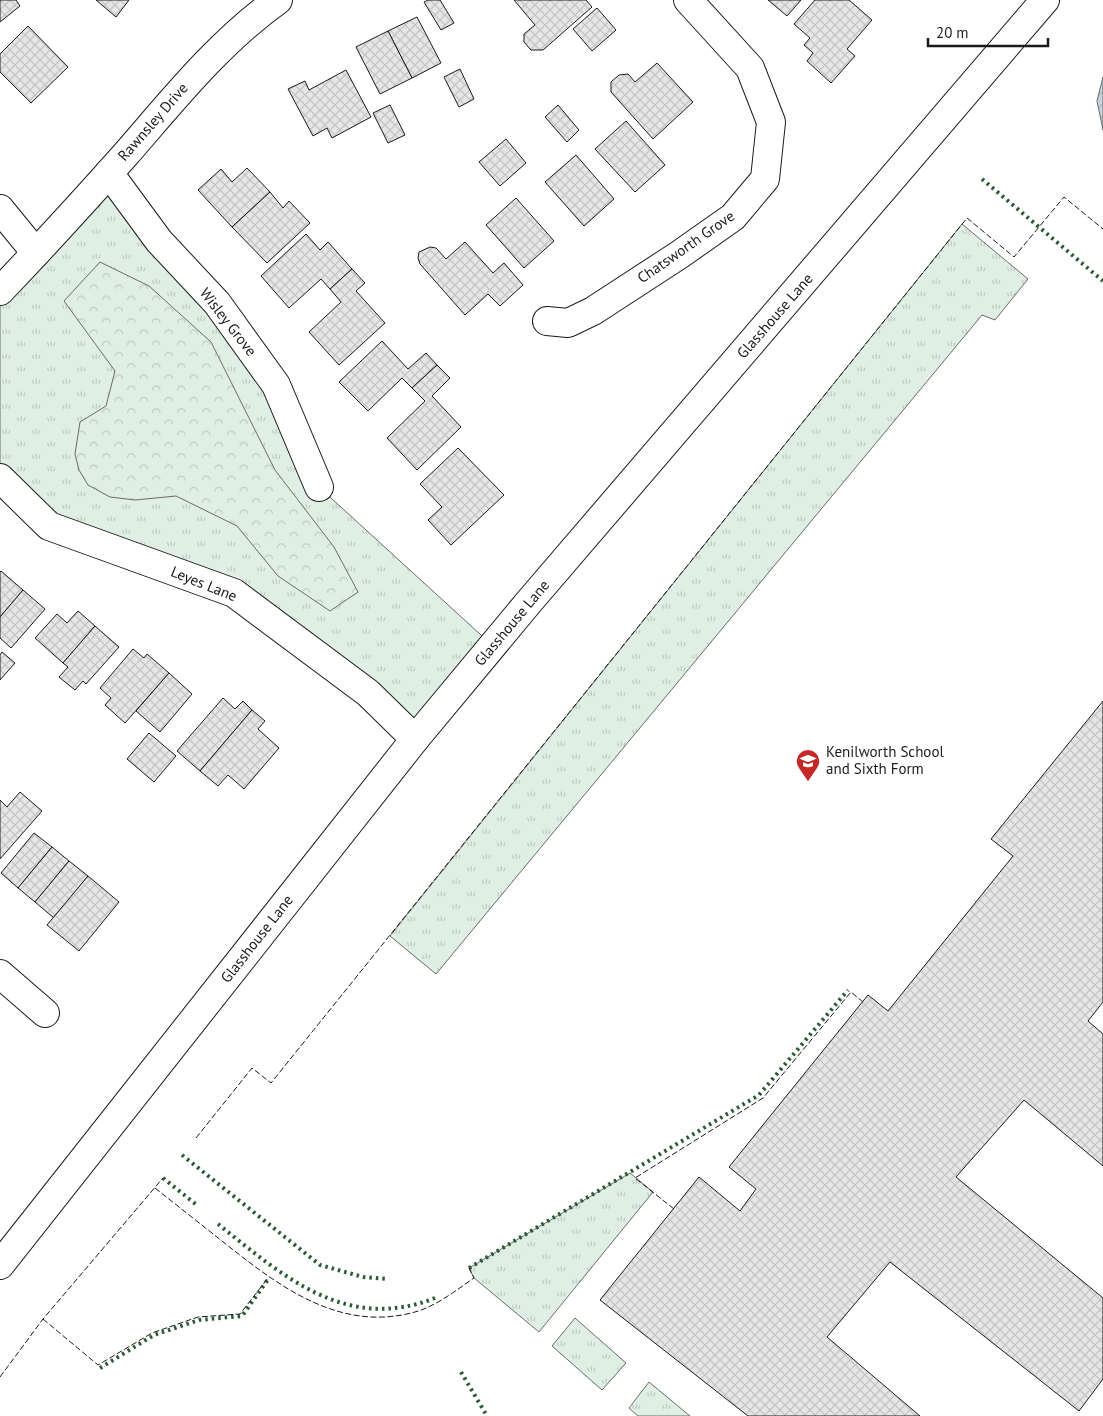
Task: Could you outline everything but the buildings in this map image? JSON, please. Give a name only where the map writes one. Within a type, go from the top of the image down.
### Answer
[{"type":"street","name":"Rawnsley Drive","points":[[36,253],[200,69],[264,10],[278,0]]},
{"type":"street","name":"Chatsworth Grove","points":[[547,321],[568,323],[679,256],[733,217],[765,179],[771,122],[750,68],[688,0]]},
{"type":"street","name":"Glasshouse Lane","points":[[0,1265],[415,739],[528,603],[1045,0]]},
{"type":"street","name":"Wisley Grove","points":[[109,173],[159,241],[217,303],[276,385],[319,487]]},
{"type":"street","points":[[0,209],[36,253],[0,291]]},
{"type":"street","name":"Leyes Lane","points":[[0,478],[49,526],[234,593],[368,693],[415,739]]},
{"type":"street","points":[[0,974],[45,1013]]},
{"type":"green space","points":[[109,173],[217,303],[319,487],[493,646],[415,739],[234,593],[49,526],[0,478],[0,291]]},
{"type":"green space","points":[[962,224],[1028,279],[995,320],[982,315],[436,974],[390,936]]},
{"type":"green space","points":[[100,262],[149,286],[211,342],[275,470],[334,547],[358,592],[330,611],[278,576],[237,526],[176,496],[135,500],[110,497],[88,485],[79,470],[75,454],[80,422],[106,406],[115,371],[64,301]]},
{"type":"green space","points":[[630,1173],[653,1192],[539,1332],[474,1278],[469,1268]]},
{"type":"green space","points":[[575,1318],[626,1363],[602,1390],[552,1346]]},
{"type":"green space","points":[[649,1382],[690,1416],[638,1416],[629,1408]]},
{"type":"water","points":[[1103,77],[1103,130],[1097,101]]},
{"type":"hedge","points":[[982,179],[1103,281]]},
{"type":"hedge","points":[[469,1268],[759,1095],[848,990]]},
{"type":"hedge","points":[[182,1155],[320,1265],[363,1277],[387,1279]]},
{"type":"hedge","points":[[163,1178],[198,1206]]},
{"type":"hedge","points":[[218,1224],[292,1279],[318,1294],[344,1304],[373,1309],[403,1307],[435,1298]]},
{"type":"hedge","points":[[100,1368],[154,1335],[199,1320],[242,1316],[269,1278]]},
{"type":"hedge","points":[[461,1372],[487,1416]]},
{"type":"fence","points":[[196,1138],[252,1068],[271,1083],[967,218],[1014,257],[1064,197],[1103,229]]},
{"type":"fence","points":[[674,1209],[635,1178],[763,1098],[851,992],[863,1002]]},
{"type":"fence","points":[[0,1377],[43,1319],[163,1178]]},
{"type":"fence","points":[[155,1188],[268,1276],[290,1290],[335,1310],[359,1316],[385,1317],[420,1311],[474,1278],[469,1268]]},
{"type":"fence","points":[[43,1319],[98,1365],[152,1333],[198,1317],[240,1314],[268,1278]]},
{"type":"place","name":"Kenilworth School and Sixth Form","points":[[808,782]]}]
